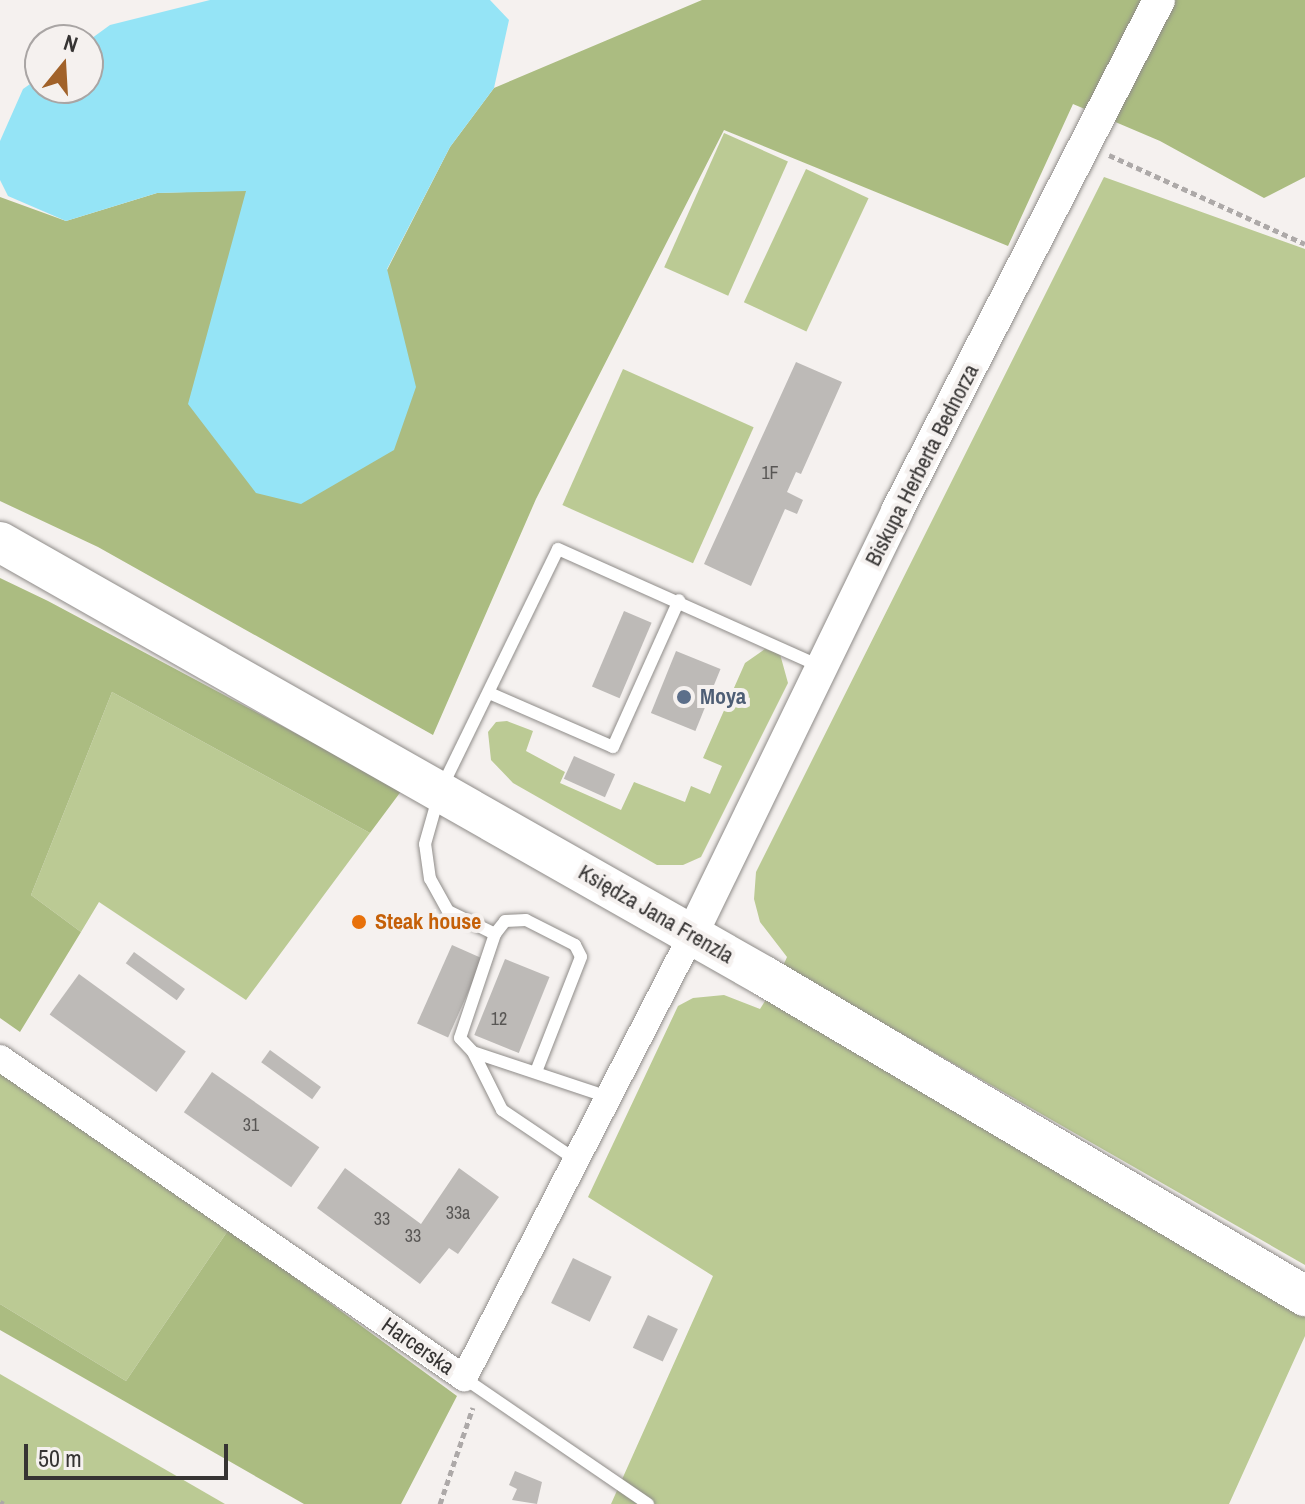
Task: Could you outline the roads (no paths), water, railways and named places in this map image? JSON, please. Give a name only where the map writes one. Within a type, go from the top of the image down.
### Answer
[{"type":"main road","name":"Księdza Jana Frenzla","points":[[0,542],[692,934],[1305,1296]]},
{"type":"street","name":"Biskupa Herberta Bednorza","points":[[692,934],[822,667],[1159,0]]},
{"type":"street","name":"Harcerska","points":[[0,1058],[471,1384],[576,1160],[692,934]]},
{"type":"lane","points":[[495,934],[448,911],[430,879],[425,844],[440,791],[558,549],[679,600],[822,667]]},
{"type":"lane","points":[[489,693],[613,747],[679,600]]},
{"type":"lane","points":[[536,1072],[581,957],[575,945],[526,920],[505,921],[495,934],[460,1038],[473,1052],[502,1110],[576,1160]]},
{"type":"lane","points":[[473,1052],[608,1097]]},
{"type":"lane","points":[[471,1384],[648,1504]]},
{"type":"water","points":[[210,0],[490,0],[509,20],[494,88],[450,147],[387,269],[416,387],[394,450],[301,504],[256,493],[188,404],[246,191],[157,193],[66,221],[8,196],[0,180],[0,141],[23,89],[24,104],[104,104],[104,29],[110,25]]},
{"type":"place","name":"Moya","points":[[684,697]]},
{"type":"place","name":"Steak house","points":[[359,922]]}]
